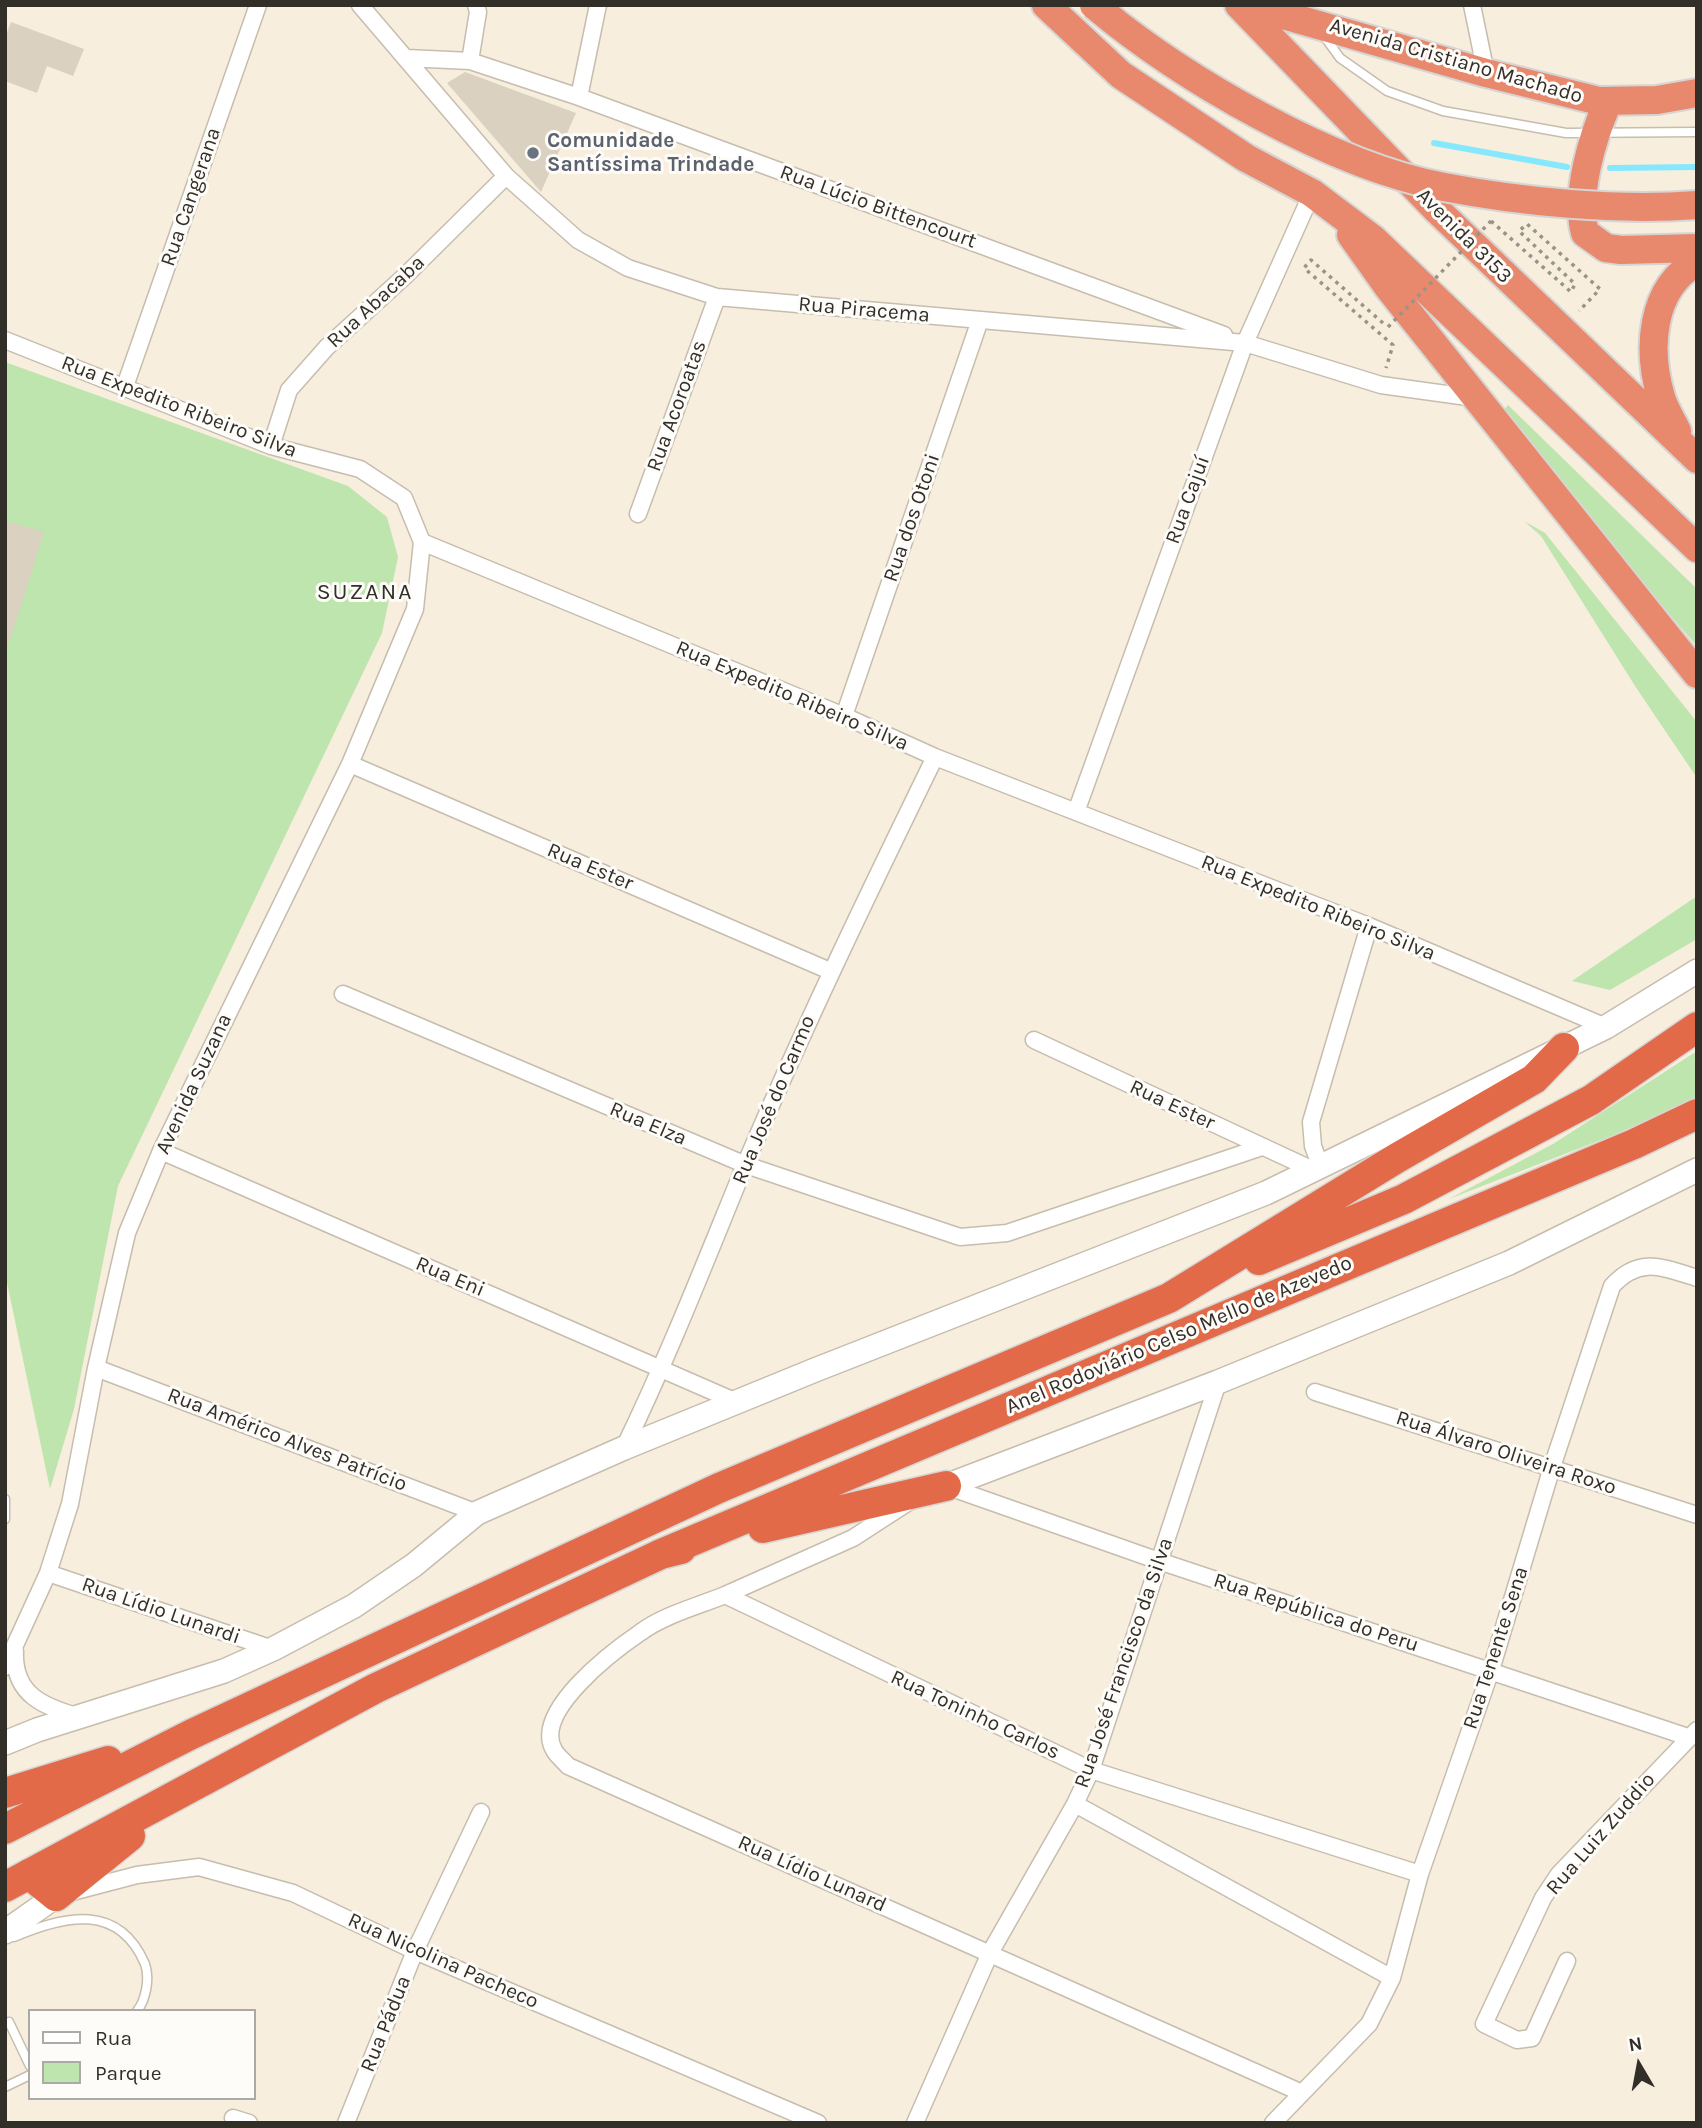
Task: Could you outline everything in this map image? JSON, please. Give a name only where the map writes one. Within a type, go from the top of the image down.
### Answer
[{"type":"highway","points":[[1046,5],[1121,75],[1246,158],[1322,200],[1373,239],[1697,548]]},
{"type":"highway","points":[[1094,5],[1176,67],[1309,140],[1382,169],[1443,187],[1573,203],[1648,208],[1697,205]]},
{"type":"highway","name":"Avenida 3153","points":[[1239,5],[1437,210],[1691,452]]},
{"type":"highway","name":"Avenida Cristiano Machado","points":[[1259,5],[1273,12],[1486,73],[1608,102],[1657,100],[1697,93]]},
{"type":"highway","points":[[1608,102],[1593,139],[1580,215],[1585,233],[1606,248],[1697,248]]},
{"type":"highway","points":[[1322,200],[1475,398],[1697,674]]},
{"type":"highway","points":[[1691,452],[1661,398],[1653,340],[1659,305],[1684,269],[1697,261]]},
{"type":"highway","name":"Anel Rodoviário Celso Mello de Azevedo","points":[[1169,1298],[1404,1199],[1591,1100],[1697,1027]]},
{"type":"highway","points":[[5,1829],[192,1734],[719,1488],[1169,1298],[1534,1079],[1564,1048]]},
{"type":"highway","name":"Anel Rodoviário Celso Mello de Azevedo","points":[[661,1554],[1697,1114]]},
{"type":"highway","points":[[17,1880],[376,1688],[661,1554],[806,1516],[937,1488]]},
{"type":"highway","points":[[5,1793],[192,1734]]},
{"type":"highway","points":[[17,1880],[56,1896],[194,1786]]},
{"type":"main road","points":[[5,1743],[224,1671],[273,1649],[354,1606],[414,1565],[477,1513],[624,1448],[1266,1193],[1606,1027],[1697,971]]},
{"type":"main road","points":[[937,1488],[1218,1382],[1509,1263],[1697,1170]]},
{"type":"main road","points":[[5,1932],[56,1896]]},
{"type":"street","name":"Rua Cangerana","points":[[124,389],[258,5]]},
{"type":"street","name":"Rua Piracema","points":[[359,5],[506,176],[578,240],[628,268],[717,297],[1245,343],[1381,385],[1475,398]]},
{"type":"street","points":[[470,61],[478,12],[475,5]]},
{"type":"street","points":[[579,97],[598,5]]},
{"type":"street","points":[[1472,5],[1486,73]]},
{"type":"street","name":"Rua Lúcio Bittencourt","points":[[407,58],[470,61],[579,97],[1245,343]]},
{"type":"street","name":"Rua Abacaba","points":[[271,446],[289,390],[327,347],[405,276],[506,176]]},
{"type":"street","name":"Rua Cajuí","points":[[1076,812],[1245,343],[1322,200]]},
{"type":"street","name":"Rua Acoroatas","points":[[638,514],[717,297]]},
{"type":"street","name":"Rua dos Otoni","points":[[844,716],[979,320]]},
{"type":"street","name":"Rua Expedito Ribeiro Silva","points":[[5,340],[271,446],[360,469],[404,498],[422,542],[844,716],[935,757],[1369,926],[1606,1027]]},
{"type":"street","name":"Avenida Suzana","points":[[5,1667],[48,1573],[70,1504],[96,1368],[127,1233],[161,1151],[350,764],[415,609],[422,542]]},
{"type":"street","name":"Rua José do Carmo","points":[[624,1448],[662,1368],[830,971],[935,757]]},
{"type":"street","name":"Rua Ester","points":[[350,764],[830,971]]},
{"type":"street","points":[[1315,1167],[1311,1122],[1369,926]]},
{"type":"street","name":"Rua Elza","points":[[343,994],[746,1165],[960,1237],[1007,1233],[1262,1147]]},
{"type":"street","name":"Rua Ester","points":[[1034,1040],[1262,1147],[1315,1167]]},
{"type":"street","name":"Rua Eni","points":[[161,1151],[739,1403]]},
{"type":"street","name":"Rua Tenente Sena","points":[[1303,2093],[1369,2024],[1392,1978],[1420,1874],[1491,1670],[1552,1467],[1612,1286],[1624,1273],[1641,1266],[1662,1267],[1697,1278]]},
{"type":"street","name":"Rua Américo Alves Patrício","points":[[96,1368],[477,1513]]},
{"type":"street","name":"Rua José Francisco da Silva","points":[[915,2123],[990,1953],[1075,1804],[1091,1770],[1218,1382]]},
{"type":"street","name":"Rua Álvaro Oliveira Roxo","points":[[1315,1392],[1697,1515]]},
{"type":"street","name":"Rua República do Peru","points":[[937,1488],[1491,1670],[1692,1733]]},
{"type":"street","name":"Rua Lídio Lunard","points":[[937,1488],[853,1538],[731,1599],[642,1631],[577,1686],[555,1712],[551,1736],[553,1749],[568,1766],[1303,2093]]},
{"type":"street","name":"Rua Lídio Lunardi","points":[[48,1573],[273,1649]]},
{"type":"street","name":"Rua Toninho Carlos","points":[[731,1599],[1091,1770],[1420,1874]]},
{"type":"street","points":[[15,1645],[16,1672],[28,1694],[53,1709],[80,1717]]},
{"type":"street","name":"Rua Luiz Zuddio","points":[[1567,1961],[1531,2038],[1517,2040],[1484,2024],[1543,1898],[1559,1874],[1692,1733]]},
{"type":"street","points":[[1075,1804],[1392,1978]]},
{"type":"street","name":"Rua Pádua","points":[[346,2123],[415,1951],[481,1812]]},
{"type":"street","name":"Rua Nicolina Pacheco","points":[[56,1896],[137,1875],[199,1867],[293,1893],[415,1951],[818,2123]]},
{"type":"street","points":[[1273,2123],[1303,2093]]},
{"type":"lane","points":[[1314,22],[1340,58],[1387,91],[1443,111],[1593,139],[1697,132]]},
{"type":"lane","points":[[5,1499],[8,1510],[5,1519]]},
{"type":"lane","points":[[5,1941],[46,1924],[77,1919],[109,1923],[135,1941],[148,1971],[143,2003],[138,2009]]},
{"type":"lane","points":[[5,2024],[9,2022],[28,2062]]},
{"type":"lane","points":[[5,2087],[28,2076]]},
{"type":"path","points":[[1381,385],[1393,345],[1304,268],[1311,260],[1388,327],[1491,221],[1572,292],[1575,285],[1519,231],[1527,224],[1600,289],[1563,332]]},
{"type":"green space","points":[[5,362],[348,486],[387,517],[398,557],[382,633],[118,1186],[74,1409],[50,1489],[5,1273]]},
{"type":"green space","points":[[1508,405],[1697,589],[1697,646],[1621,558],[1504,410]]},
{"type":"green space","points":[[1524,521],[1545,533],[1697,722],[1697,778],[1635,686],[1541,536]]},
{"type":"green space","points":[[1697,896],[1697,939],[1610,990],[1572,981]]},
{"type":"green space","points":[[1697,1051],[1697,1097],[1616,1134],[1449,1199],[1553,1144]]},
{"type":"building","points":[[11,22],[84,49],[73,76],[47,66],[37,93],[5,81],[5,38]]},
{"type":"building","name":"Comunidade Santíssima Trindade","points":[[465,72],[576,113],[541,192],[447,83]]},
{"type":"building","points":[[5,521],[44,532],[9,643],[5,643]]},
{"type":"waterway","points":[[1434,143],[1567,167]]},
{"type":"waterway","points":[[1610,168],[1697,167]]},
{"type":"place","name":"Comunidade Santíssima Trindade","points":[[533,153]]},
{"type":"district","name":"SUZANA","points":[[365,592]]}]
